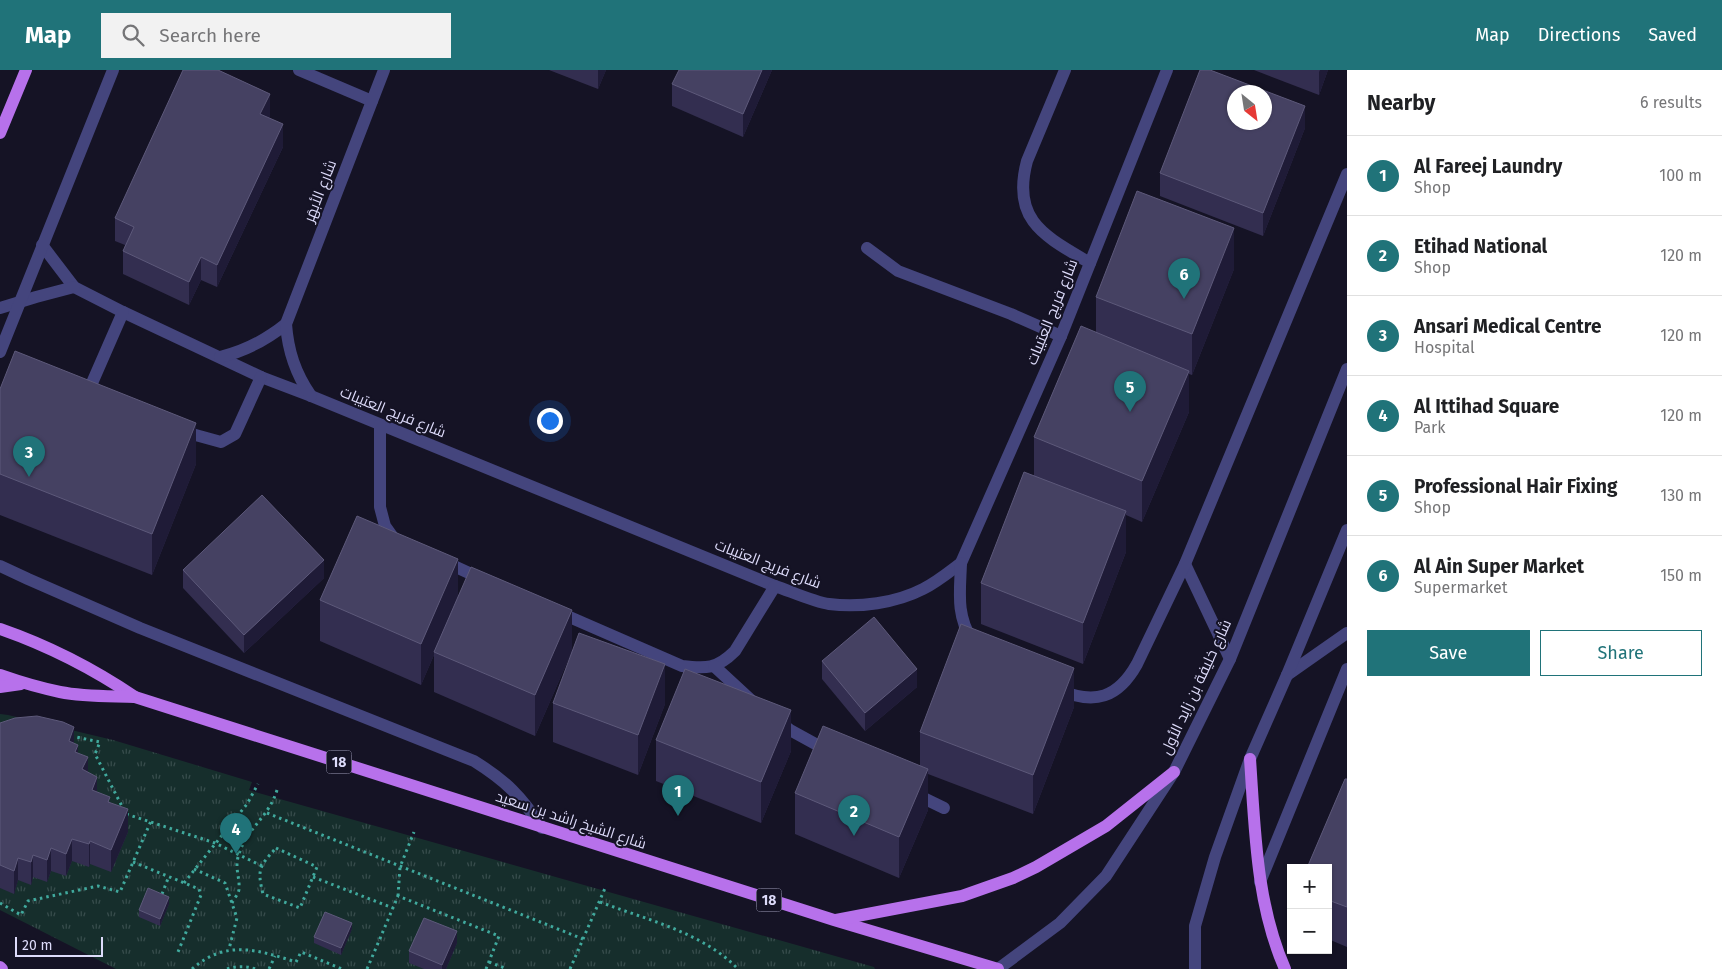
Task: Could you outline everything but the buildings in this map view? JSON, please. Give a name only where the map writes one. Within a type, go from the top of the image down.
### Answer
[{"type":"main road","points":[[0,133],[26,70]]},
{"type":"main road","points":[[0,619],[39,642]]},
{"type":"main road","name":"شارع الشيخ راشد بن سعيد","points":[[0,629],[39,642],[106,677],[135,696],[542,828],[834,920],[998,969]]},
{"type":"main road","name":"شارع الشيخ راشد بن سعيد","points":[[0,675],[26,684],[62,692],[98,696],[135,696]]},
{"type":"main road","points":[[0,687],[26,684]]},
{"type":"main road","points":[[1250,759],[1260,882],[1273,938],[1284,969]]},
{"type":"main road","points":[[834,920],[962,896],[1013,878],[1106,826],[1174,772]]},
{"type":"street","points":[[0,352],[114,70]]},
{"type":"street","points":[[299,70],[372,101]]},
{"type":"street","name":"شارع الأبهَر","points":[[311,396],[303,385],[294,366],[288,345],[286,324],[384,70]]},
{"type":"street","points":[[1065,70],[1027,161],[1022,191],[1029,217],[1040,231],[1090,263]]},
{"type":"street","name":"شارع فريج العتيبات","points":[[42,245],[74,287],[261,377],[775,586],[828,604],[870,604],[922,590],[961,563],[1061,336],[1167,70]]},
{"type":"street","points":[[1047,685],[1082,698],[1100,697],[1116,690],[1129,679],[1185,564],[1347,174]]},
{"type":"street","points":[[868,248],[898,271],[1011,314],[1061,336]]},
{"type":"street","points":[[0,308],[74,287]]},
{"type":"street","points":[[102,404],[96,398],[92,383],[123,312]]},
{"type":"street","points":[[220,357],[254,346],[286,324]]},
{"type":"street","name":"شارع خليفة بن زايد الأول","points":[[998,969],[1060,923],[1106,876],[1174,772],[1230,659],[1347,369]]},
{"type":"street","points":[[174,429],[221,442],[235,434],[261,377]]},
{"type":"street","points":[[380,424],[380,507],[385,526],[395,540],[404,544]]},
{"type":"street","points":[[1195,969],[1195,926],[1215,857],[1250,759],[1347,530]]},
{"type":"street","points":[[431,556],[494,584]]},
{"type":"street","points":[[961,563],[960,608],[965,628],[981,652]]},
{"type":"street","points":[[1185,564],[1230,659]]},
{"type":"street","points":[[0,566],[140,628],[474,761],[513,789],[542,828]]},
{"type":"street","points":[[547,607],[682,666],[701,669],[714,666],[726,660],[735,652],[775,586]]},
{"type":"street","points":[[1287,675],[1347,634]]},
{"type":"street","points":[[714,666],[765,711],[790,730],[841,758]]},
{"type":"street","points":[[1260,882],[1347,669]]},
{"type":"street","points":[[901,787],[944,808]]},
{"type":"path","points":[[63,734],[100,742],[95,754],[126,814],[215,843],[262,866]]},
{"type":"path","points":[[184,883],[246,804],[258,784]]},
{"type":"path","points":[[232,903],[240,890],[236,869],[238,854],[248,834],[267,813],[277,790]]},
{"type":"path","points":[[267,813],[583,939]]},
{"type":"path","points":[[0,904],[21,915],[28,901],[98,886],[120,892],[151,821]]},
{"type":"path","points":[[368,969],[398,896],[400,866],[414,832]]},
{"type":"path","points":[[276,848],[317,867],[313,877],[300,908],[263,894],[258,874],[264,860],[276,848]]},
{"type":"path","points":[[134,862],[199,889],[202,895],[178,952]]},
{"type":"path","points":[[194,870],[225,883],[238,918],[229,950]]},
{"type":"path","points":[[162,894],[169,876]]},
{"type":"path","points":[[313,877],[393,908]]},
{"type":"path","points":[[570,969],[606,886]]},
{"type":"path","points":[[398,896],[499,936],[486,969]]},
{"type":"path","points":[[600,902],[706,943],[738,969]]},
{"type":"path","points":[[192,969],[215,955],[229,950],[248,949],[296,962],[301,952],[342,969]]},
{"type":"path","points":[[269,969],[275,956]]},
{"type":"path","points":[[489,962],[507,969]]},
{"type":"path","points":[[227,969],[249,967],[256,969]]},
{"type":"green space","points":[[0,714],[113,740],[252,782],[249,790],[255,792],[874,967],[875,969],[116,969],[0,910]]},
{"type":"place","name":"Al Ain Super Market","points":[[1184,299]]},
{"type":"place","name":"Professional Hair Fixing","points":[[1130,412]]},
{"type":"place","name":"Ansari Medical Centre","points":[[29,477]]},
{"type":"place","name":"Al Fareej Laundry","points":[[678,816]]},
{"type":"place","name":"Etihad National","points":[[854,836]]},
{"type":"place","name":"Al Ittihad Square","points":[[236,854]]}]
